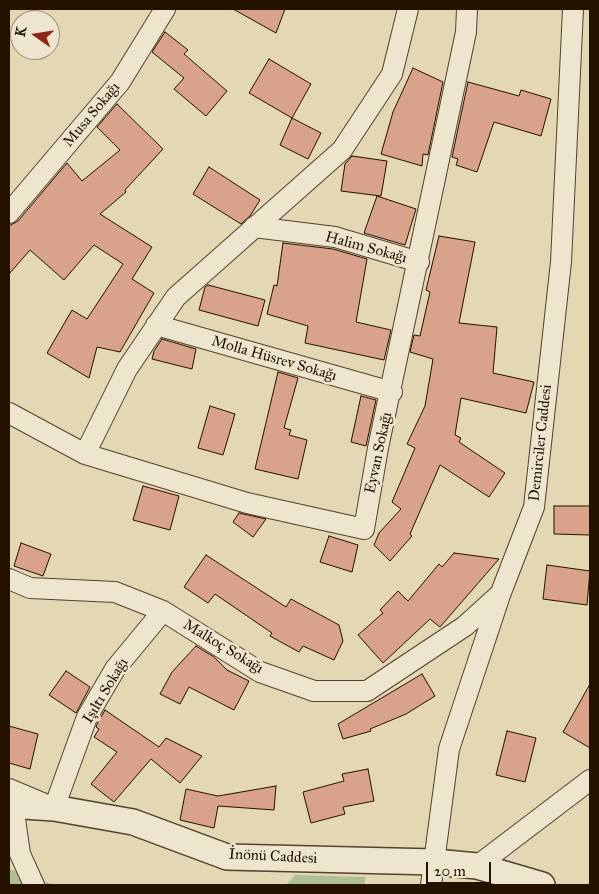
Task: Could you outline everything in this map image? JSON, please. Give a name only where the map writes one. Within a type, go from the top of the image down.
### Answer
[{"type":"street","name":"Musa Sokağı","points":[[9,213],[120,82],[165,9]]},
{"type":"street","points":[[84,454],[127,369],[176,297],[342,150],[392,74],[408,9]]},
{"type":"street","name":"Eyvan Sokağı","points":[[9,413],[84,454],[247,503],[364,529],[378,448],[392,392],[466,32],[467,9]]},
{"type":"street","name":"Demirciler Caddesi","points":[[433,874],[449,749],[500,595],[534,507],[561,262],[573,9]]},
{"type":"street","name":"Halim Sokağı","points":[[254,228],[335,237],[419,262]]},
{"type":"street","name":"Molla Hüsrev Sokağı","points":[[156,325],[392,392]]},
{"type":"street","name":"Malkoç Sokağı","points":[[9,579],[30,588],[115,592],[163,611],[260,672],[314,691],[367,691],[465,626],[500,595]]},
{"type":"street","name":"Işıltı Sokağı","points":[[54,808],[87,717],[116,669],[163,611]]},
{"type":"street","points":[[477,866],[590,780]]},
{"type":"street","points":[[10,800],[20,854],[34,885]]},
{"type":"street","name":"İnönü Caddesi","points":[[10,800],[133,822],[228,857],[433,874],[477,866],[542,885]]},
{"type":"green space","points":[[9,869],[55,885],[9,885]]},
{"type":"green space","points":[[295,875],[366,877],[364,885],[286,885]]},
{"type":"building","points":[[233,9],[285,9],[276,33]]},
{"type":"building","points":[[165,32],[188,50],[184,54],[227,91],[206,116],[174,89],[184,78],[152,52]]},
{"type":"building","points":[[269,59],[311,84],[292,118],[249,93]]},
{"type":"building","points":[[413,68],[443,82],[428,155],[423,154],[422,166],[381,154],[393,112]]},
{"type":"building","points":[[468,82],[519,96],[521,90],[551,99],[541,136],[494,122],[477,172],[456,165],[458,159],[452,157]]},
{"type":"building","points":[[117,104],[163,149],[125,190],[126,192],[100,214],[152,247],[132,279],[154,293],[120,352],[97,347],[89,378],[47,353],[72,310],[87,319],[123,264],[94,245],[64,280],[30,250],[9,274],[9,226],[18,221],[67,163],[82,181],[120,150],[97,127]]},
{"type":"building","points":[[292,118],[321,133],[308,159],[280,145]]},
{"type":"building","points":[[352,156],[387,161],[381,196],[341,191],[345,164]]},
{"type":"building","points":[[209,167],[260,200],[250,216],[241,224],[193,194]]},
{"type":"building","points":[[377,196],[416,209],[405,245],[364,233]]},
{"type":"building","points":[[439,236],[475,242],[459,323],[497,327],[493,373],[534,382],[526,413],[461,398],[455,435],[461,438],[459,442],[505,473],[489,497],[440,465],[410,534],[412,536],[390,561],[374,545],[379,533],[401,509],[392,502],[415,448],[407,444],[425,406],[433,359],[410,352],[414,335],[420,336],[430,292],[426,290]]},
{"type":"building","points":[[283,243],[333,249],[367,259],[356,322],[391,330],[384,360],[305,343],[308,326],[267,314],[274,285],[277,286]]},
{"type":"building","points":[[208,285],[265,300],[258,326],[199,310],[205,287]]},
{"type":"building","points":[[162,339],[196,349],[192,369],[152,359],[154,351]]},
{"type":"building","points":[[278,372],[298,378],[284,428],[291,430],[289,435],[307,440],[298,479],[255,469]]},
{"type":"building","points":[[361,396],[376,400],[366,446],[351,442]]},
{"type":"building","points":[[210,406],[235,414],[223,455],[198,448]]},
{"type":"building","points":[[143,486],[179,496],[170,530],[133,520]]},
{"type":"building","points":[[554,506],[590,506],[590,535],[554,534]]},
{"type":"building","points":[[239,513],[266,519],[253,537],[233,522]]},
{"type":"building","points":[[329,536],[358,545],[352,572],[320,562]]},
{"type":"building","points":[[21,543],[51,554],[43,576],[14,566]]},
{"type":"building","points":[[454,553],[499,559],[440,627],[430,619],[383,663],[358,635],[383,613],[380,610],[398,591],[408,601],[439,564],[442,567]]},
{"type":"building","points":[[206,555],[286,607],[291,599],[339,625],[343,641],[334,660],[303,646],[299,652],[270,636],[272,633],[215,594],[208,603],[184,587]]},
{"type":"building","points":[[547,565],[590,571],[587,605],[543,599]]},
{"type":"building","points":[[196,646],[214,657],[227,670],[249,681],[234,710],[189,687],[180,704],[160,694],[172,672]]},
{"type":"building","points":[[66,671],[90,687],[76,713],[49,695]]},
{"type":"building","points":[[422,674],[435,696],[406,714],[370,729],[371,731],[343,739],[338,724]]},
{"type":"building","points":[[590,684],[590,748],[563,732]]},
{"type":"building","points":[[105,710],[159,747],[166,738],[202,756],[180,783],[151,759],[114,802],[91,784],[117,752],[94,737],[99,729],[96,727],[98,722]]},
{"type":"building","points":[[9,726],[38,734],[30,769],[9,763]]},
{"type":"building","points":[[507,731],[536,738],[525,782],[496,775]]},
{"type":"building","points":[[368,769],[374,801],[343,807],[345,814],[311,823],[303,792],[344,781],[342,774]]},
{"type":"building","points":[[276,786],[274,810],[218,806],[214,828],[180,820],[186,789],[218,796]]}]
